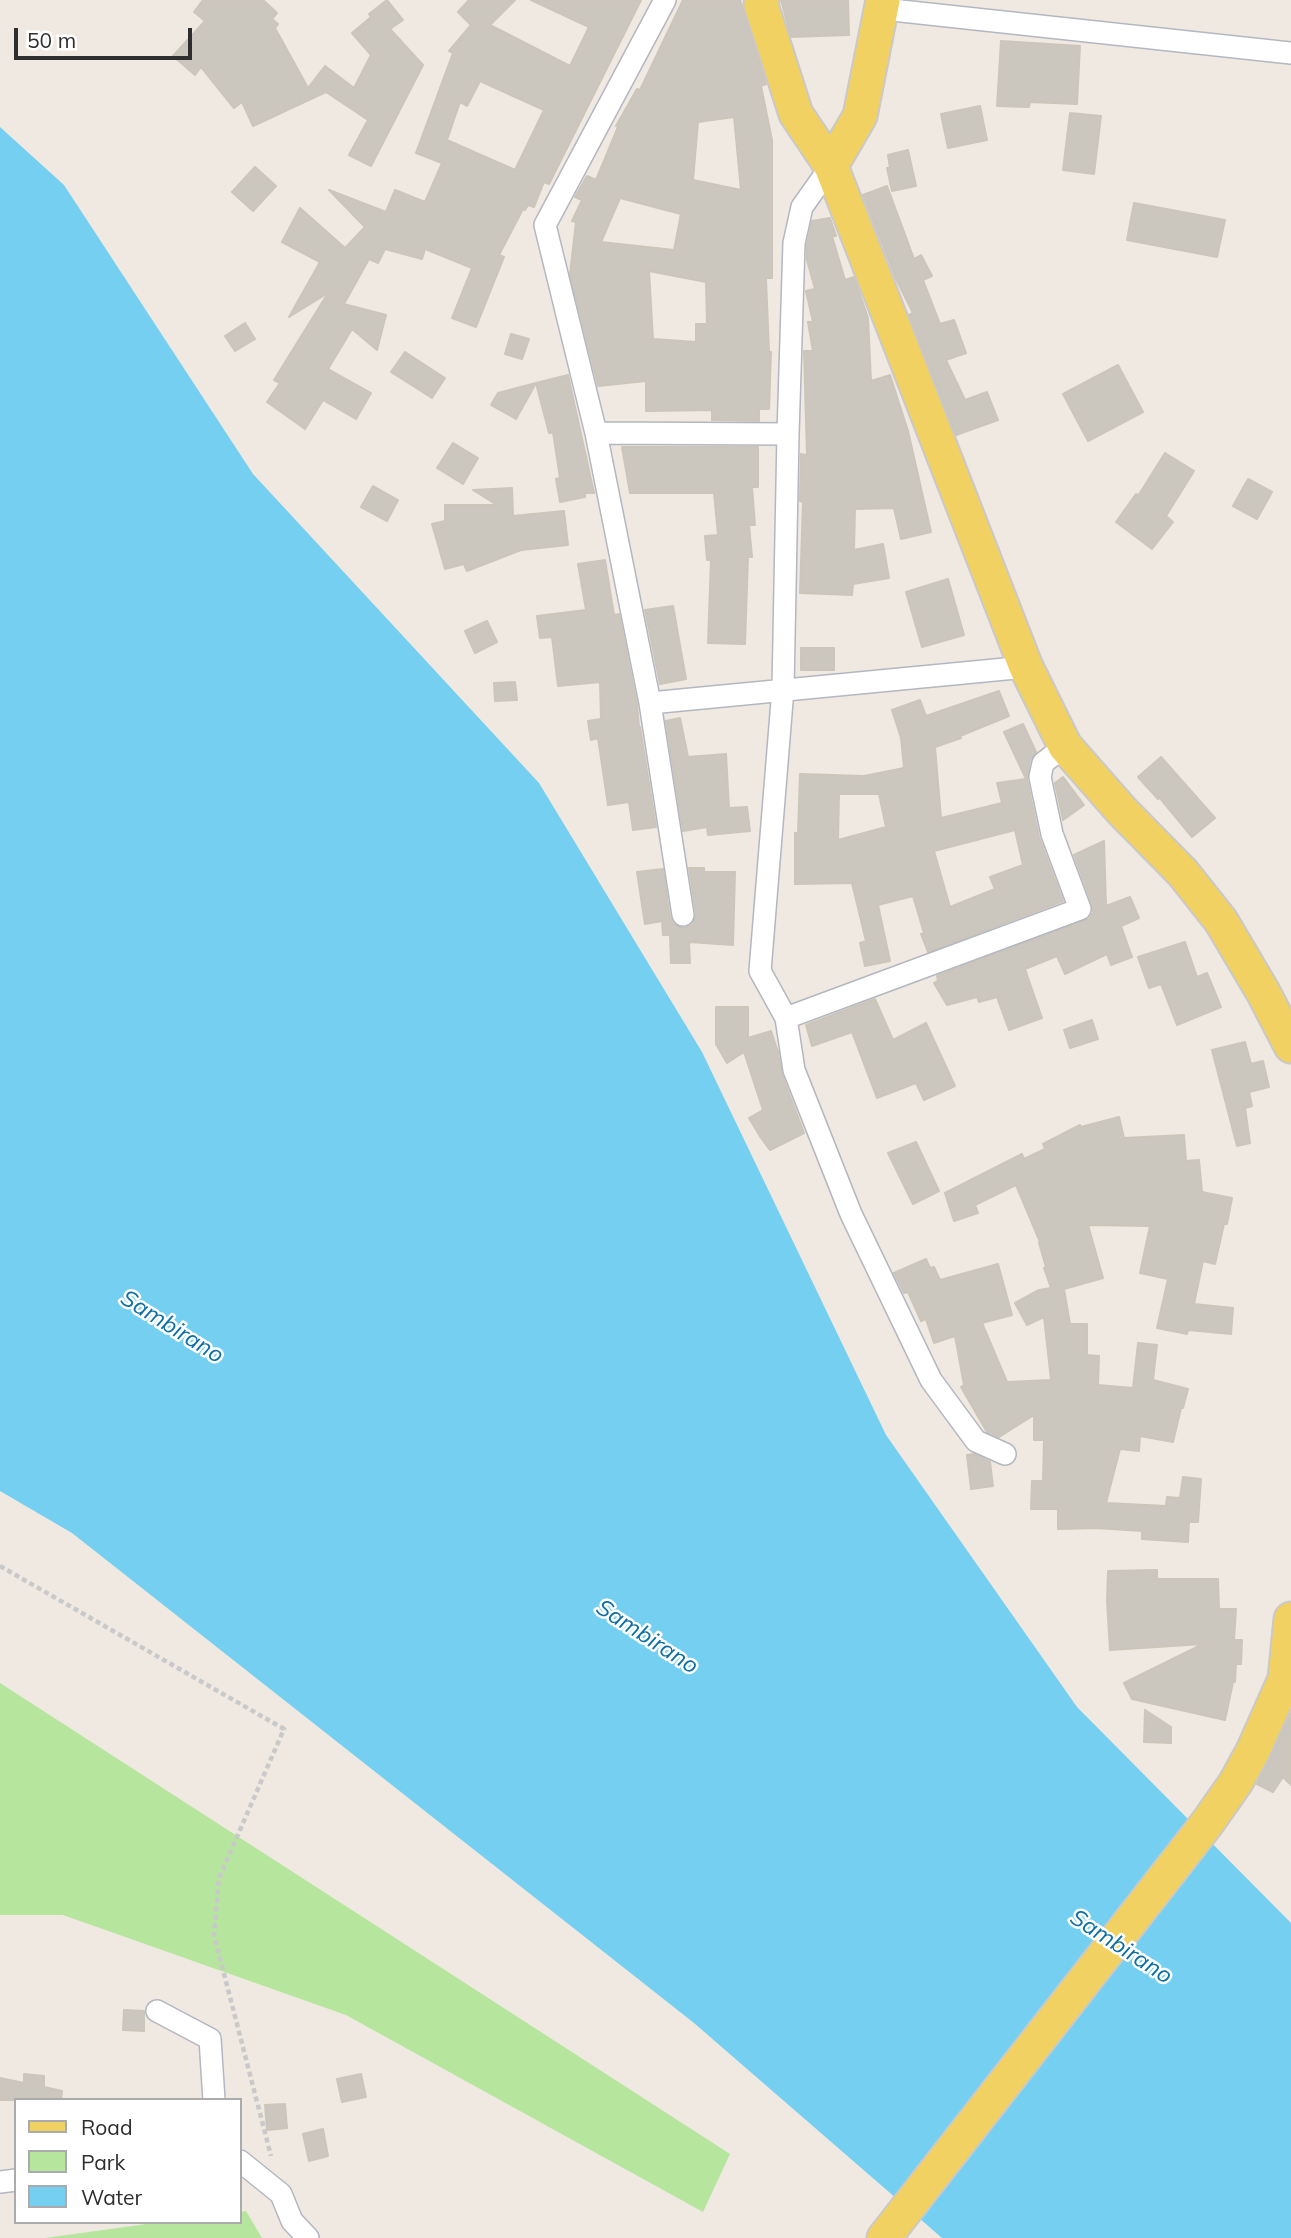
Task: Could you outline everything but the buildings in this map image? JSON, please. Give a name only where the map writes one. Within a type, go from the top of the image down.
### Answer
[{"type":"main road","points":[[762,0],[761,5],[796,114],[831,166],[1026,667],[1065,746],[1122,811],[1183,873],[1221,921],[1264,992],[1291,1046]]},
{"type":"main road","points":[[831,166],[860,117],[883,5]]},
{"type":"main road","points":[[884,2238],[1208,1822],[1242,1772],[1285,1679],[1291,1619]]},
{"type":"street","points":[[665,0],[545,225],[596,433],[649,703],[683,915]]},
{"type":"street","points":[[883,5],[1291,52]]},
{"type":"street","points":[[831,166],[802,207],[794,243],[783,689],[760,971],[786,1018],[794,1070],[851,1214],[931,1380],[976,1441],[1005,1454]]},
{"type":"street","points":[[596,433],[788,434]]},
{"type":"street","points":[[649,703],[1026,667]]},
{"type":"street","points":[[786,1018],[1080,909],[1052,834],[1040,777],[1043,763],[1065,746]]},
{"type":"street","points":[[157,2011],[210,2039],[214,2098]]},
{"type":"street","points":[[242,2163],[281,2194],[292,2221],[307,2238]]},
{"type":"path","points":[[0,1566],[284,1729],[219,1878],[214,1936],[281,2194]]},
{"type":"green space","points":[[0,1683],[730,2154],[703,2212],[346,2015],[63,1915],[0,1915]]},
{"type":"green space","points":[[246,2211],[262,2238],[45,2238],[146,2224],[242,2224],[242,2212]]},
{"type":"water","name":"Sambirano","points":[[0,127],[64,185],[253,474],[539,783],[702,1052],[886,1435],[1077,1707],[1291,1923],[1291,2238],[942,2238],[694,2023],[72,1533],[0,1491]]}]
